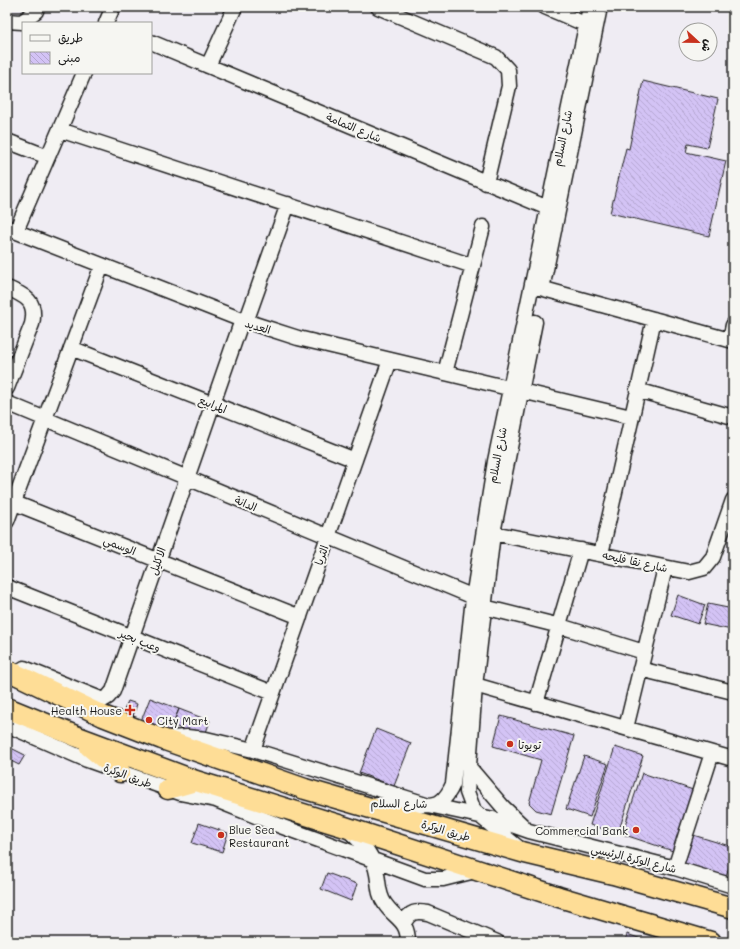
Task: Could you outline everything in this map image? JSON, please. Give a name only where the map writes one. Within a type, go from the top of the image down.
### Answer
[{"type":"highway","name":"طريق الوكرة","points":[[7,670],[51,685],[103,716],[162,739],[338,799],[524,853],[613,874],[733,908]]},
{"type":"highway","name":"طريق الوكرة","points":[[7,708],[78,737],[196,781],[480,870],[559,897],[711,942]]},
{"type":"highway","points":[[78,737],[120,772]]},
{"type":"highway","points":[[168,789],[196,781]]},
{"type":"street","points":[[7,21],[22,22],[36,11],[37,7]]},
{"type":"street","points":[[106,22],[113,7]]},
{"type":"street","points":[[208,66],[235,7]]},
{"type":"street","points":[[380,7],[496,57],[508,70],[509,86],[486,183]]},
{"type":"street","points":[[545,7],[591,26]]},
{"type":"street","name":"شارع السلام","points":[[590,7],[591,26]]},
{"type":"street","name":"شارع السلام","points":[[480,602],[482,531],[537,288],[591,26],[600,7]]},
{"type":"street","name":"شارع الثمامة","points":[[152,42],[552,210]]},
{"type":"street","points":[[11,229],[48,157],[84,74]]},
{"type":"street","points":[[60,130],[473,266]]},
{"type":"street","points":[[7,140],[48,157]]},
{"type":"street","name":"الاكليل","points":[[7,661],[51,685],[102,700],[108,697],[113,691],[212,404],[288,204]]},
{"type":"street","points":[[445,373],[483,226]]},
{"type":"street","name":"العديد","points":[[11,229],[244,321],[298,338],[631,417]]},
{"type":"street","points":[[7,521],[10,502],[45,419],[102,266]]},
{"type":"street","points":[[7,288],[25,296],[32,304],[34,314],[32,324],[7,388]]},
{"type":"street","points":[[537,288],[732,340],[733,326]]},
{"type":"street","points":[[601,554],[654,319]]},
{"type":"street","name":"المرابيع","points":[[71,348],[354,460]]},
{"type":"street","name":"الثريا","points":[[253,750],[390,360]]},
{"type":"street","name":"شارع السلام","points":[[338,799],[380,805],[429,805],[438,803],[445,798],[453,784],[470,684],[480,602],[493,533],[515,389]]},
{"type":"street","points":[[637,390],[733,418]]},
{"type":"street","name":"الدانة","points":[[7,403],[480,602],[644,652]]},
{"type":"street","name":"شارع نقا فليحه","points":[[493,533],[689,572],[704,568],[713,557],[733,500]]},
{"type":"street","name":"الوسمي","points":[[10,502],[300,617]]},
{"type":"street","points":[[536,703],[560,626],[581,550]]},
{"type":"street","points":[[626,728],[665,568]]},
{"type":"street","name":"وعب بحير","points":[[7,587],[273,693]]},
{"type":"street","points":[[640,669],[733,692]]},
{"type":"street","points":[[470,684],[733,759]]},
{"type":"street","name":"شارع السلام","points":[[470,684],[467,792],[470,803],[479,816],[524,853]]},
{"type":"street","name":"طريق الوكرة","points":[[7,725],[54,747],[120,772],[180,793],[216,800],[425,879],[437,880],[480,870]]},
{"type":"street","name":"طريق الوكرة","points":[[162,739],[187,737],[206,739],[253,750],[429,805],[479,816],[529,831]]},
{"type":"street","points":[[675,868],[712,753]]},
{"type":"street","name":"شارع الوكرة الرئيسي","points":[[468,766],[503,807],[529,831],[732,884]]},
{"type":"street","points":[[342,826],[360,842],[374,861],[378,874],[379,888],[384,903],[404,922],[408,934],[408,942]]},
{"type":"street","points":[[379,888],[391,879],[398,876],[414,875]]},
{"type":"street","points":[[404,922],[408,915],[416,911],[428,913],[497,942]]},
{"type":"building","points":[[643,81],[718,99],[707,148],[688,144],[686,152],[726,161],[709,236],[610,213],[626,148],[629,149]]},
{"type":"building","points":[[678,595],[705,605],[698,624],[671,615]]},
{"type":"building","points":[[708,604],[733,609],[732,630],[703,624]]},
{"type":"building","points":[[150,698],[179,709],[170,732],[141,721]]},
{"type":"building","name":"Health House","points":[[128,701],[137,704],[132,719],[122,715]]},
{"type":"building","points":[[179,709],[210,721],[204,738],[172,725]]},
{"type":"building","points":[[501,716],[574,736],[551,814],[536,810],[529,803],[541,760],[493,746]]},
{"type":"building","points":[[376,729],[411,743],[394,786],[359,773]]},
{"type":"building","points":[[7,746],[25,755],[19,765],[7,759]]},
{"type":"building","points":[[615,747],[643,756],[618,833],[590,825]]},
{"type":"building","points":[[584,756],[608,764],[590,817],[566,809]]},
{"type":"building","points":[[642,773],[696,791],[676,852],[622,834]]},
{"type":"building","points":[[199,823],[228,833],[222,852],[192,843]]},
{"type":"building","points":[[693,835],[733,847],[733,855],[725,879],[683,865]]},
{"type":"building","points":[[327,873],[357,884],[351,901],[321,889]]},
{"type":"building","points":[[627,934],[650,942],[625,942]]},
{"type":"place","name":"Health House","points":[[130,710]]},
{"type":"place","name":"City Mart","points":[[149,720]]},
{"type":"place","name":"تويوتا","points":[[510,744]]},
{"type":"place","name":"Commercial Bank","points":[[636,830]]},
{"type":"place","name":"Blue Sea Restaurant","points":[[221,835]]}]
